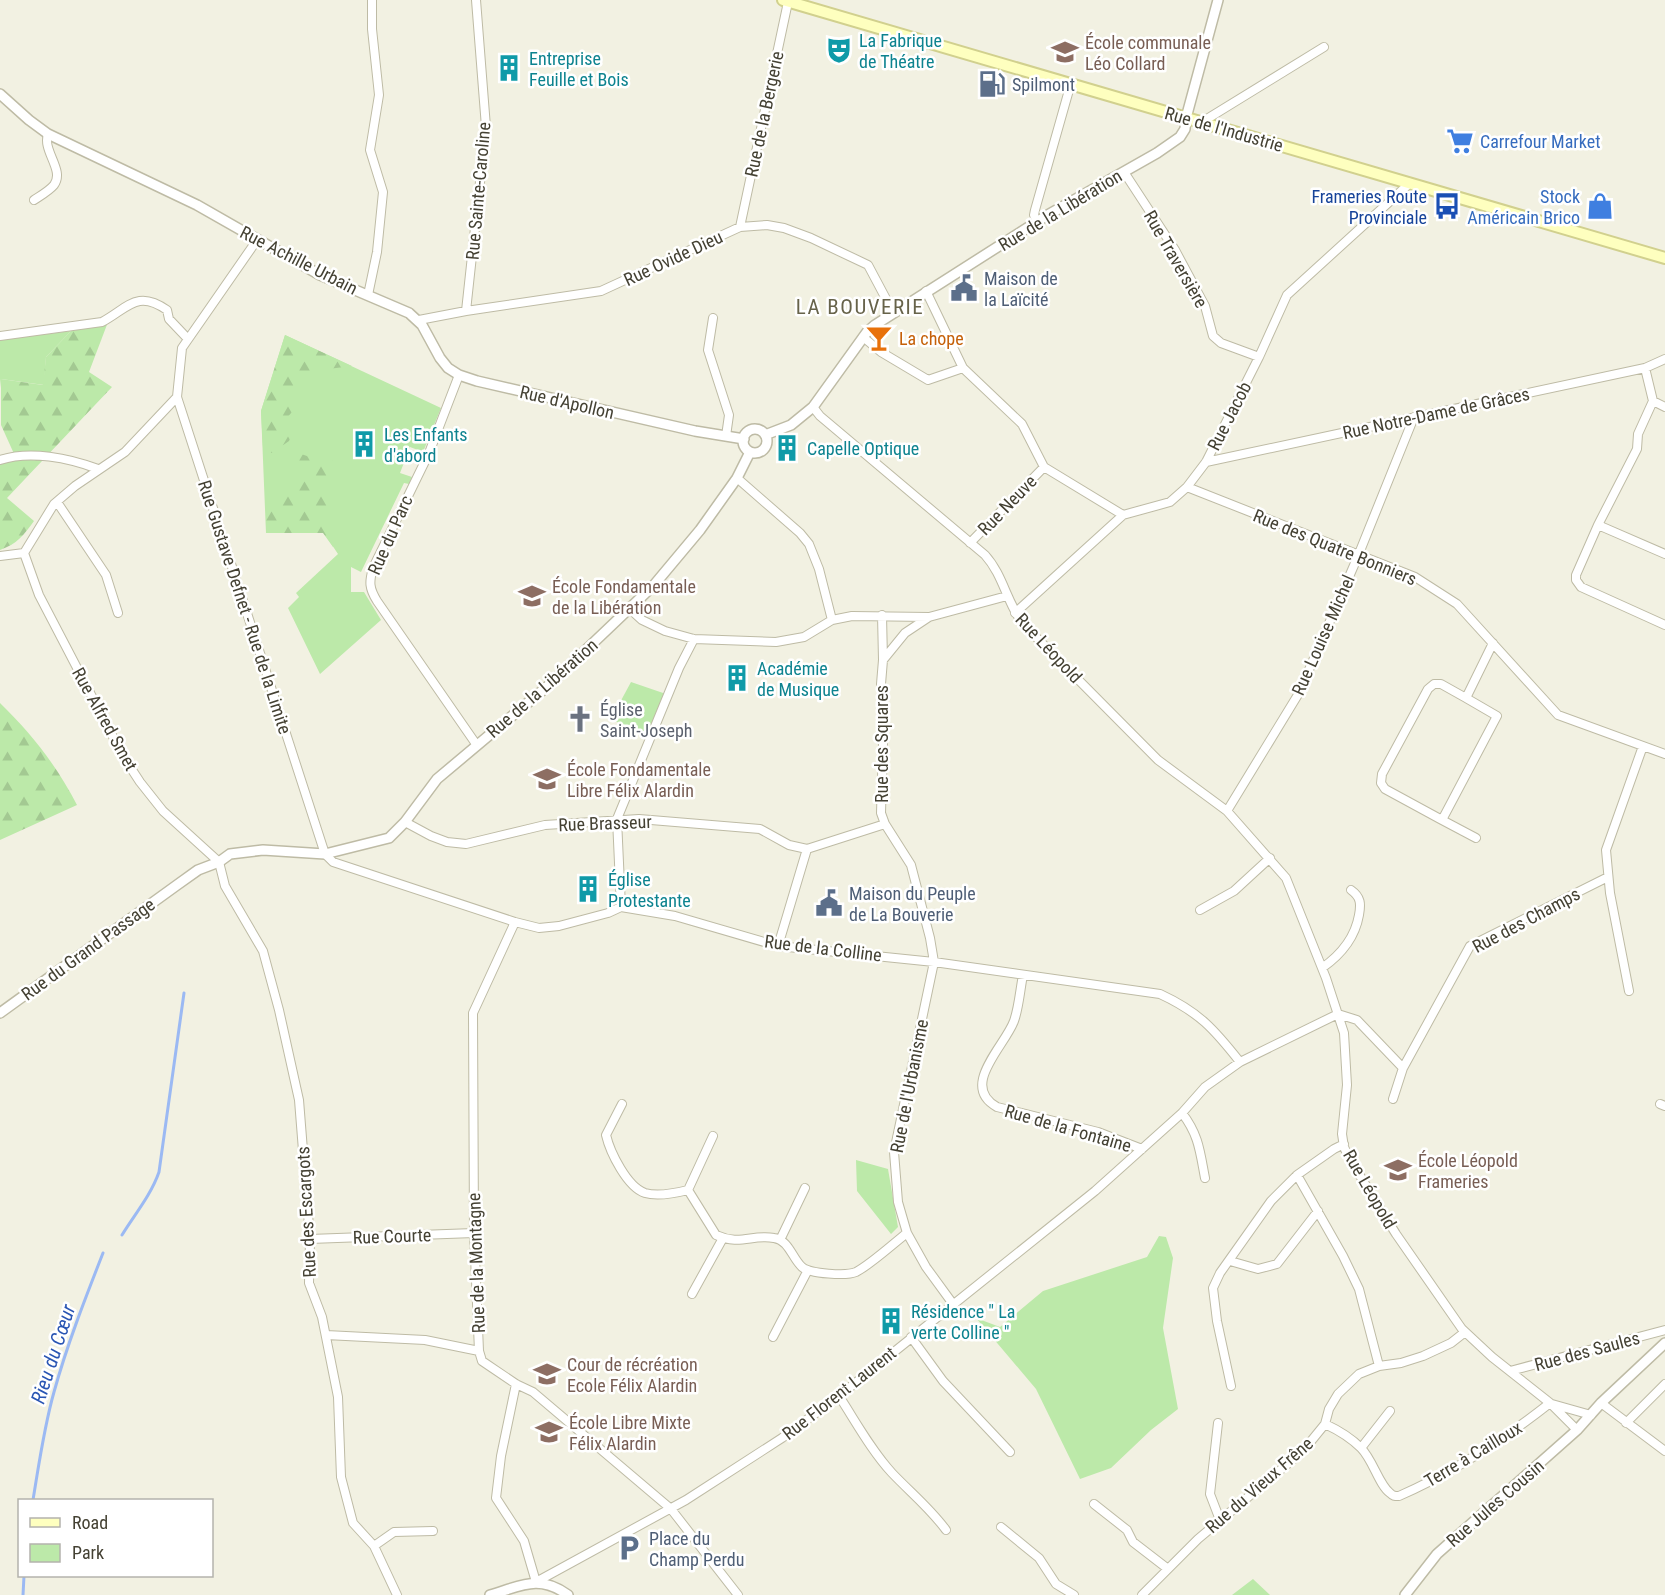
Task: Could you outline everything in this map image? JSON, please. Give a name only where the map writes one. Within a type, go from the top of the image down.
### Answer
[{"type":"main road","name":"Rue de l'Industrie","points":[[787,1],[1665,258]]},
{"type":"street","points":[[368,295],[378,252],[383,192],[370,150],[379,95],[372,29],[372,0]]},
{"type":"street","name":"Rue Sainte-Caroline","points":[[466,311],[486,127],[476,0]]},
{"type":"street","name":"Rue de la Libération","points":[[765,435],[792,425],[813,407],[871,327],[1037,222],[1180,137],[1185,129],[1218,0]]},
{"type":"street","name":"Rue de la Bergerie","points":[[740,227],[787,1]]},
{"type":"street","points":[[1202,122],[1324,47]]},
{"type":"street","points":[[1037,222],[1034,216],[1035,210],[1071,83]]},
{"type":"street","name":"Rue Achille Urbain","points":[[0,94],[34,125],[48,134],[179,197],[320,275],[409,313],[419,320]]},
{"type":"street","points":[[34,200],[53,186],[57,179],[46,146],[48,134]]},
{"type":"street","name":"Rue Traversière","points":[[1124,172],[1175,250],[1205,306],[1213,336],[1221,343],[1259,357]]},
{"type":"street","name":"Rue Jacob","points":[[1015,613],[1123,515],[1170,502],[1187,487],[1206,462],[1259,357],[1287,295],[1410,183]]},
{"type":"street","name":"Rue Ovide Dieu","points":[[419,320],[601,291],[740,227],[761,225],[784,228],[811,238],[868,265],[894,312]]},
{"type":"street","name":"Rue Gustave Defnet - Rue de la Limite","points":[[257,240],[182,348],[177,397],[325,854]]},
{"type":"street","points":[[926,291],[963,368],[1022,424],[1044,467],[1123,515]]},
{"type":"street","points":[[0,336],[102,322],[131,302],[152,300],[167,310],[169,319],[188,339]]},
{"type":"street","points":[[713,318],[708,350],[729,415],[726,436]]},
{"type":"street","points":[[419,320],[444,363],[459,375]]},
{"type":"street","points":[[863,338],[881,352],[928,380],[963,368]]},
{"type":"street","name":"Rue Notre-Dame de Grâces","points":[[1206,462],[1645,368],[1665,359]]},
{"type":"street","points":[[1645,368],[1653,401],[1638,434],[1637,449],[1598,525],[1576,575],[1576,580],[1581,587],[1665,625]]},
{"type":"street","name":"Rue d'Apollon","points":[[459,375],[687,429],[744,439]]},
{"type":"street","name":"Rue du Parc","points":[[459,375],[442,420],[373,568],[369,582],[370,590],[476,744]]},
{"type":"street","points":[[0,556],[24,553],[57,502],[98,469],[124,452],[177,397]]},
{"type":"street","points":[[1653,401],[1665,407]]},
{"type":"street","name":"Rue Léopold","points":[[813,407],[827,422],[970,543],[995,567],[1015,613],[1025,626],[1158,760],[1227,811],[1283,874],[1292,888],[1344,1033],[1347,1085],[1342,1128],[1349,1158],[1396,1234],[1465,1332],[1550,1403],[1577,1431]]},
{"type":"street","name":"Rue Louise Michel","points":[[1227,811],[1299,693],[1414,417]]},
{"type":"street","points":[[753,430],[761,431],[765,435],[767,443],[763,450],[756,453],[750,452],[745,446],[744,439],[747,433],[753,430]]},
{"type":"street","name":"Rue de la Libération","points":[[325,854],[389,838],[405,822],[437,779],[549,685],[630,609],[677,560],[737,478],[750,452]]},
{"type":"street","points":[[0,460],[25,455],[79,462],[98,469]]},
{"type":"street","name":"Rue Neuve","points":[[970,543],[1044,467]]},
{"type":"street","points":[[737,478],[809,544],[819,568],[832,620]]},
{"type":"street","name":"Rue des Quatre Bonniers","points":[[1187,487],[1415,577],[1457,604],[1558,716],[1665,754]]},
{"type":"street","points":[[57,502],[106,575],[118,613]]},
{"type":"street","points":[[1598,525],[1665,554]]},
{"type":"street","name":"Rue Alfred Smet","points":[[24,553],[39,595],[123,756],[163,811],[219,862]]},
{"type":"street","name":"Rue des Squares","points":[[934,962],[911,865],[885,824],[881,813],[883,660],[905,633],[929,618],[1007,596]]},
{"type":"street","points":[[630,609],[642,620],[665,631],[694,639],[776,642],[804,637],[832,620],[852,616],[929,618]]},
{"type":"street","points":[[882,615],[883,660]]},
{"type":"street","points":[[621,907],[617,819],[679,668],[694,639]]},
{"type":"street","points":[[1466,698],[1493,643]]},
{"type":"street","points":[[1442,820],[1497,717],[1441,684],[1434,684],[1428,689],[1382,774],[1381,783],[1385,789],[1442,820],[1476,838]]},
{"type":"street","points":[[1629,991],[1608,878],[1607,843],[1643,746]]},
{"type":"street","name":"Rue Brasseur","points":[[405,822],[430,836],[447,842],[466,844],[544,825],[639,819],[760,829],[789,845],[807,849]]},
{"type":"street","points":[[778,946],[807,849],[885,824]]},
{"type":"street","points":[[219,862],[230,854],[263,850],[325,854]]},
{"type":"street","name":"Rue de la Colline","points":[[325,854],[333,862],[539,928],[559,926],[608,913],[621,907],[675,916],[778,946],[934,962],[1160,994],[1198,1015],[1217,1033],[1240,1062]]},
{"type":"street","points":[[1200,910],[1234,891],[1270,858]]},
{"type":"street","name":"Rue du Grand Passage","points":[[0,1013],[198,870],[219,862]]},
{"type":"street","name":"Rue des Escargots","points":[[219,862],[225,886],[263,951],[299,1100],[310,1239],[309,1283],[322,1317],[338,1397],[341,1477],[353,1523],[374,1546],[398,1595]]},
{"type":"street","name":"Rue des Champs","points":[[1393,1100],[1402,1068],[1470,946],[1608,878]]},
{"type":"street","points":[[1322,968],[1344,949],[1356,929],[1361,903],[1357,894],[1352,890]]},
{"type":"street","name":"Rue de la Montagne","points":[[515,922],[473,1013],[474,1233],[479,1351],[482,1361],[516,1384],[533,1392],[670,1509],[738,1595]]},
{"type":"street","name":"Rue de l'Urbanisme","points":[[934,962],[894,1152],[898,1202],[907,1233],[926,1267],[953,1304]]},
{"type":"street","name":"Rue de la Fontaine","points":[[1023,975],[1013,1022],[993,1054],[985,1072],[983,1094],[986,1100],[997,1107],[1098,1132],[1142,1149]]},
{"type":"street","points":[[1338,1014],[1357,1020],[1402,1068]]},
{"type":"street","name":"Rue de la Fontaine","points":[[1112,1176],[1182,1113],[1205,1087],[1240,1062],[1338,1014]]},
{"type":"street","points":[[622,1104],[606,1135],[610,1150],[628,1179],[643,1193],[655,1195],[688,1190]]},
{"type":"street","points":[[1182,1113],[1197,1137],[1205,1178]]},
{"type":"street","points":[[688,1190],[713,1136]]},
{"type":"street","points":[[1231,1386],[1217,1322],[1213,1288],[1220,1273],[1230,1262],[1271,1201],[1297,1175],[1344,1144]]},
{"type":"street","points":[[1297,1175],[1359,1289],[1379,1366]]},
{"type":"street","name":"Rue Florent Laurent","points":[[670,1509],[782,1438],[839,1396],[1112,1176]]},
{"type":"street","points":[[780,1240],[805,1188]]},
{"type":"street","points":[[688,1190],[716,1235],[732,1241],[776,1238],[786,1244],[802,1268],[816,1273],[854,1273],[907,1233]]},
{"type":"street","points":[[1230,1262],[1258,1269],[1276,1264],[1318,1211]]},
{"type":"street","name":"Rue Courte","points":[[310,1239],[474,1233]]},
{"type":"street","points":[[693,1294],[723,1238]]},
{"type":"street","points":[[773,1337],[808,1270]]},
{"type":"street","name":"Rue des Saules","points":[[1510,1371],[1665,1330]]},
{"type":"street","name":"Rue du Vieux Frêne","points":[[1143,1595],[1220,1520],[1297,1457],[1325,1424],[1329,1409],[1347,1383],[1359,1374],[1379,1366],[1423,1356],[1451,1343],[1465,1332]]},
{"type":"street","points":[[326,1335],[425,1340],[479,1351]]},
{"type":"street","points":[[911,1337],[943,1381],[1010,1452]]},
{"type":"street","name":"Rue des Saules","points":[[1591,1415],[1601,1403],[1664,1347]]},
{"type":"street","points":[[516,1384],[501,1456],[496,1498],[524,1541],[536,1582]]},
{"type":"street","points":[[1626,1423],[1665,1384]]},
{"type":"street","points":[[839,1396],[877,1454],[893,1474],[930,1509],[946,1530]]},
{"type":"street","name":"Rue Léopold","points":[[1550,1403],[1591,1415]]},
{"type":"street","name":"Terre à Cailloux","points":[[1361,1448],[1391,1495],[1401,1495],[1496,1444],[1550,1403]]},
{"type":"street","points":[[1601,1403],[1665,1451]]},
{"type":"street","points":[[1325,1424],[1343,1433],[1361,1448],[1390,1411]]},
{"type":"street","name":"Rue Jules Cousin","points":[[1404,1595],[1437,1554],[1577,1431],[1591,1415]]},
{"type":"street","points":[[1218,1423],[1210,1494],[1220,1520]]},
{"type":"street","points":[[1094,1504],[1127,1530],[1137,1546],[1168,1569]]},
{"type":"street","points":[[490,1595],[536,1582],[670,1509]]},
{"type":"street","points":[[1001,1527],[1039,1558],[1056,1584],[1074,1595]]},
{"type":"street","points":[[374,1546],[394,1532],[433,1531]]},
{"type":"street","points":[[536,1582],[559,1588],[568,1595]]},
{"type":"green space","points":[[108,322],[89,372],[112,387],[7,498],[34,521],[20,538],[0,550],[0,460],[15,456],[1,425],[1,379],[43,385],[46,357],[71,331]]},
{"type":"green space","points":[[71,331],[46,357],[44,385],[1,379],[0,388],[0,340]]},
{"type":"green space","points":[[285,335],[441,408],[423,452],[410,447],[400,473],[412,477],[409,484],[404,483],[361,572],[351,567],[351,592],[364,592],[381,620],[320,674],[288,608],[299,597],[296,593],[338,554],[324,533],[266,533],[261,411]]},
{"type":"green space","points":[[285,335],[352,366],[304,372],[301,375],[301,384],[297,386],[293,396],[295,399],[289,407],[292,412],[285,420],[293,432],[289,441],[272,453],[263,448],[261,411]]},
{"type":"green space","points":[[292,452],[310,457],[321,452],[331,457],[338,475],[325,500],[327,505],[335,511],[329,522],[337,534],[333,547],[323,533],[266,533],[266,498],[291,492],[297,483],[299,468],[291,462]]},
{"type":"green space","points":[[631,682],[666,694],[647,737],[611,719]]},
{"type":"green space","points":[[0,703],[43,751],[77,805],[0,840]]},
{"type":"green space","points":[[856,1160],[888,1169],[898,1227],[891,1234],[857,1191]]},
{"type":"green space","points":[[1159,1236],[1166,1237],[1173,1258],[1163,1328],[1178,1409],[1151,1430],[1111,1468],[1080,1479],[1036,1389],[976,1318],[1000,1327],[1043,1291],[1147,1257]]},
{"type":"green space","points":[[1253,1579],[1270,1595],[1232,1595]]},
{"type":"waterway","name":"Rieu du Cœur","points":[[122,1235],[147,1197],[159,1172],[184,993]]},
{"type":"waterway","name":"Rieu du Cœur","points":[[33,1499],[54,1392],[70,1339],[103,1253]]},
{"type":"waterway","name":"Rieu du Cœur","points":[[23,1595],[24,1577]]},
{"type":"place","name":"La Fabrique de Théatre","points":[[839,50]]},
{"type":"place","name":"École communale Léo Collard","points":[[1065,52]]},
{"type":"place","name":"Entreprise Feuille et Bois","points":[[509,68]]},
{"type":"place","name":"Spilmont","points":[[992,84]]},
{"type":"place","name":"Carrefour Market","points":[[1460,141]]},
{"type":"place","name":"Frameries Route Provinciale","points":[[1447,206]]},
{"type":"place","name":"Stock Américain Brico","points":[[1600,206]]},
{"type":"place","name":"Maison de la Laïcité","points":[[964,288]]},
{"type":"place","name":"La chope","points":[[879,338]]},
{"type":"place","name":"Les Enfants d'abord","points":[[364,444]]},
{"type":"place","name":"Capelle Optique","points":[[787,448]]},
{"type":"place","name":"École Fondamentale de la Libération","points":[[532,596]]},
{"type":"place","name":"Académie de Musique","points":[[737,678]]},
{"type":"place","name":"Église Saint-Joseph","points":[[580,719]]},
{"type":"place","name":"École Fondamentale Libre Félix Alardin","points":[[547,779]]},
{"type":"place","name":"Église Protestante","points":[[588,889]]},
{"type":"place","name":"Maison du Peuple de La Bouverie","points":[[829,903]]},
{"type":"place","name":"École Léopold Frameries","points":[[1398,1170]]},
{"type":"place","name":"Résidence \" La verte Colline \"","points":[[891,1321]]},
{"type":"place","name":"Cour de récréation Ecole Félix Alardin","points":[[547,1374]]},
{"type":"place","name":"École Libre Mixte Félix Alardin","points":[[549,1432]]},
{"type":"place","name":"Place du Champ Perdu","points":[[629,1548]]},
{"type":"district","name":"LA BOUVERIE","points":[[860,307]]}]
